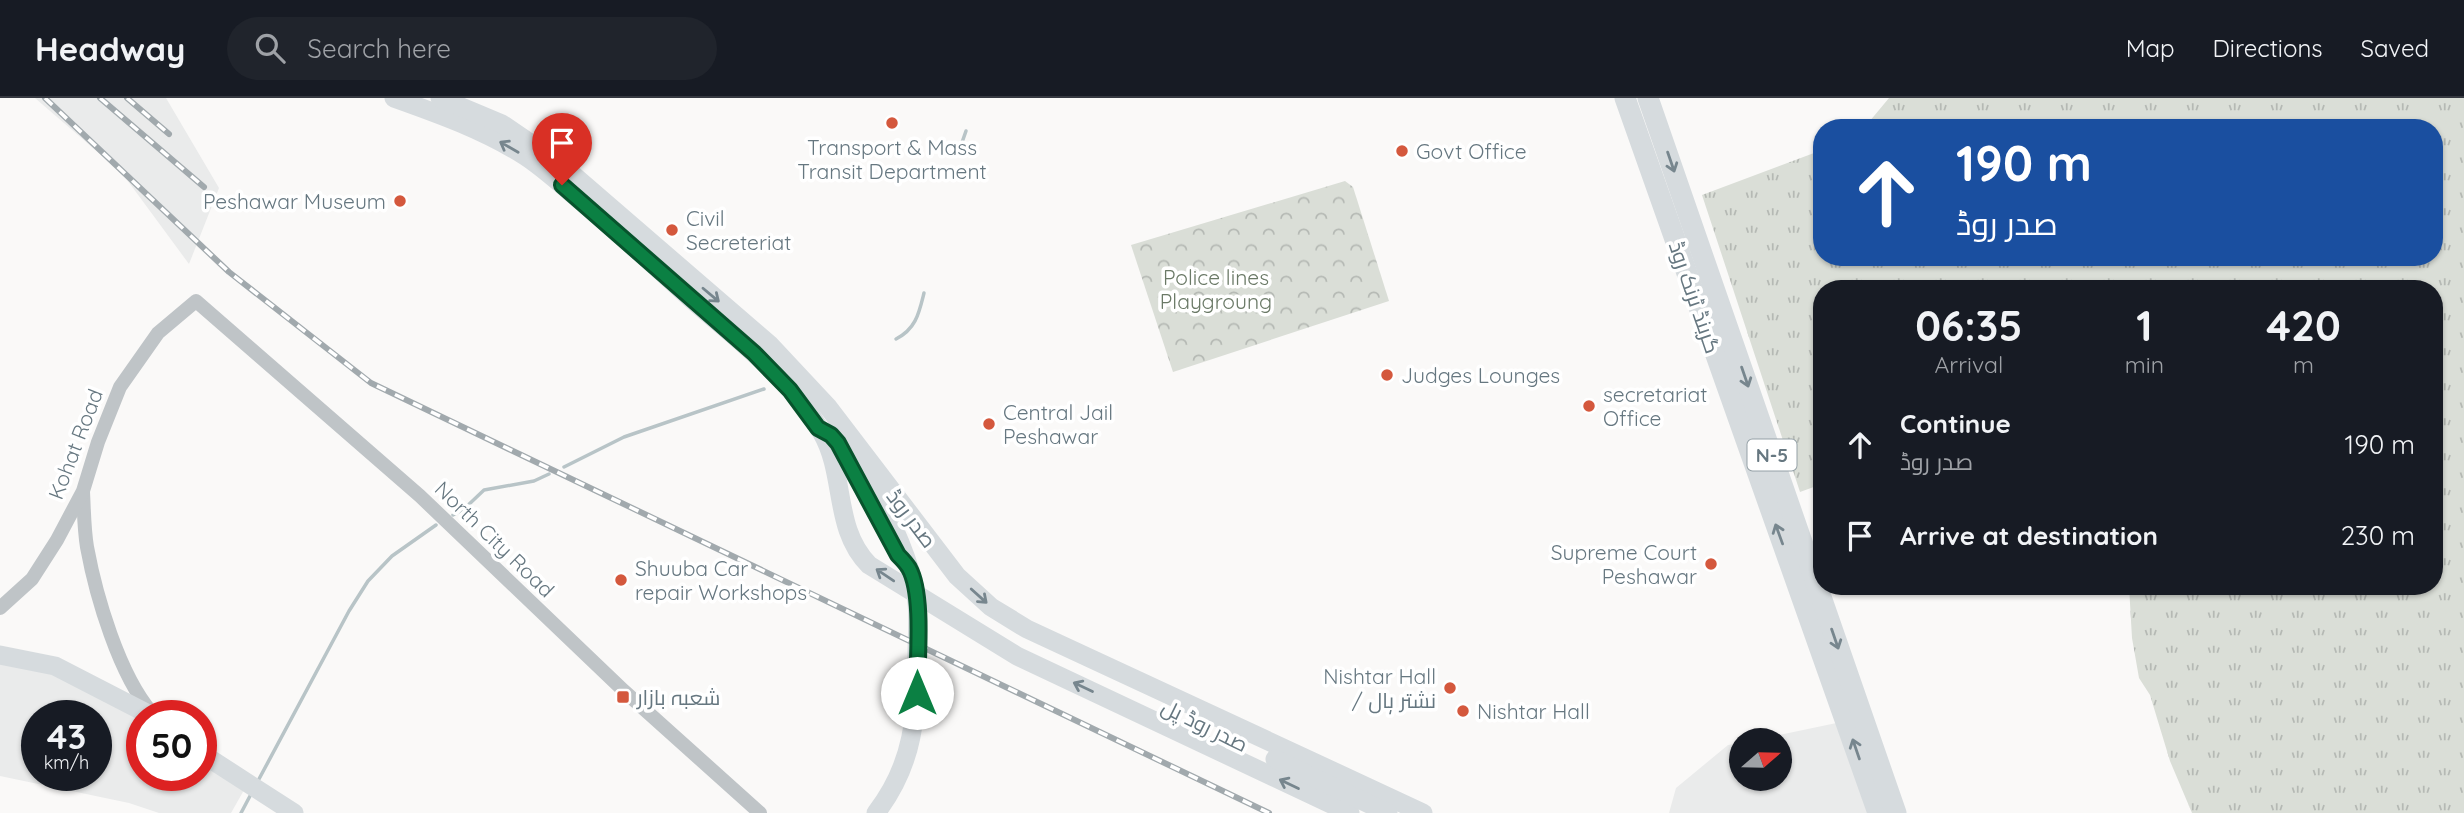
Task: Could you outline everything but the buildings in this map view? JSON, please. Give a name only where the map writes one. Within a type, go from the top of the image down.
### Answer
[{"type":"highway","name":"گرینڈ ٹرنک روڈ","points":[[1625,98],[1816,610],[1896,813]]},
{"type":"highway","name":"گرینڈ ٹرنک روڈ","points":[[1648,98],[1816,610],[1878,813]]},
{"type":"main road","points":[[394,98],[439,114],[527,157],[754,353],[790,390],[818,428],[829,449],[835,469],[847,530],[859,555],[869,565],[1017,656],[1350,813]]},
{"type":"main road","name":"صدر روڈ","points":[[440,98],[502,124],[558,162],[770,345],[828,407],[957,576],[991,607],[1027,629],[1423,813]]},
{"type":"main road","points":[[828,407],[883,504],[909,568],[918,604],[916,710],[911,743],[900,777],[876,813]]},
{"type":"main road","points":[[818,428],[831,435],[838,443],[898,555],[909,568]]},
{"type":"main road","name":"صدر روڈ پل","points":[[1027,629],[1047,648],[1075,664],[1388,813]]},
{"type":"main road","points":[[0,655],[55,666],[128,700]]},
{"type":"main road","points":[[217,763],[294,813]]},
{"type":"street","name":"Kohat Road","points":[[0,608],[32,579],[57,540],[83,491],[98,442],[120,387],[158,333],[196,301]]},
{"type":"street","name":"North City Road","points":[[196,301],[420,496],[624,691],[760,813]]},
{"type":"street","points":[[83,491],[87,545],[100,598],[123,665],[143,700]]},
{"type":"shaded area","points":[[35,98],[166,98],[219,188],[189,264],[122,173]]},
{"type":"shaded area","points":[[0,663],[55,666],[126,707],[126,791],[217,791],[217,763],[248,783],[231,813],[159,813],[129,803],[72,791],[112,791],[112,700],[21,700],[21,780],[0,776]]},
{"type":"shaded area","points":[[1846,721],[1878,813],[1669,813],[1676,788],[1728,745],[1729,791],[1792,791],[1792,732]]},
{"type":"green space","points":[[1889,98],[2464,98],[2464,813],[2192,813],[2170,761],[2150,695],[2139,678],[2132,638],[2130,595],[2443,595],[2443,280],[1813,280],[1813,487],[1800,492],[1702,195],[1813,153],[1813,266],[2443,266],[2443,119],[1872,119]]},
{"type":"green space","name":"Police lines Playgroung","points":[[1345,181],[1353,187],[1389,301],[1173,372],[1131,245]]},
{"type":"waterway","points":[[959,151],[966,131]]},
{"type":"waterway","points":[[896,339],[912,325],[924,293]]},
{"type":"waterway","points":[[564,467],[624,437],[764,389]]},
{"type":"waterway","points":[[453,515],[464,509],[484,490],[534,481],[549,474]]},
{"type":"waterway","points":[[259,779],[349,611],[368,581],[392,556],[436,525]]},
{"type":"waterway","points":[[241,813],[250,796]]},
{"type":"railway","points":[[45,98],[229,272],[371,383],[1269,813]]},
{"type":"railway","points":[[100,98],[204,187]]},
{"type":"railway","points":[[127,98],[169,134]]},
{"type":"place","name":"Transport & Mass Transit Department","points":[[892,123]]},
{"type":"place","name":"Govt Office","points":[[1402,151]]},
{"type":"place","name":"Peshawar Museum","points":[[400,201]]},
{"type":"place","name":"Civil Secreteriat","points":[[672,230]]},
{"type":"place","name":"Judges Lounges","points":[[1387,375]]},
{"type":"place","name":"secretariat Office","points":[[1589,406]]},
{"type":"place","name":"Central Jail Peshawar","points":[[989,424]]},
{"type":"place","name":"Supreme Court Peshawar","points":[[1711,564]]},
{"type":"place","name":"Shuuba Car repair Workshops","points":[[621,580]]},
{"type":"place","name":"Nishtar Hall / نشتر ہال","points":[[1450,688]]},
{"type":"place","name":"شعبہ بازار","points":[[623,697]]},
{"type":"place","name":"Nishtar Hall","points":[[1463,711]]},
{"type":"route","points":[[562,185],[754,353],[790,390],[818,428],[831,435],[838,443],[898,555],[909,568],[918,604],[917,693]]}]
